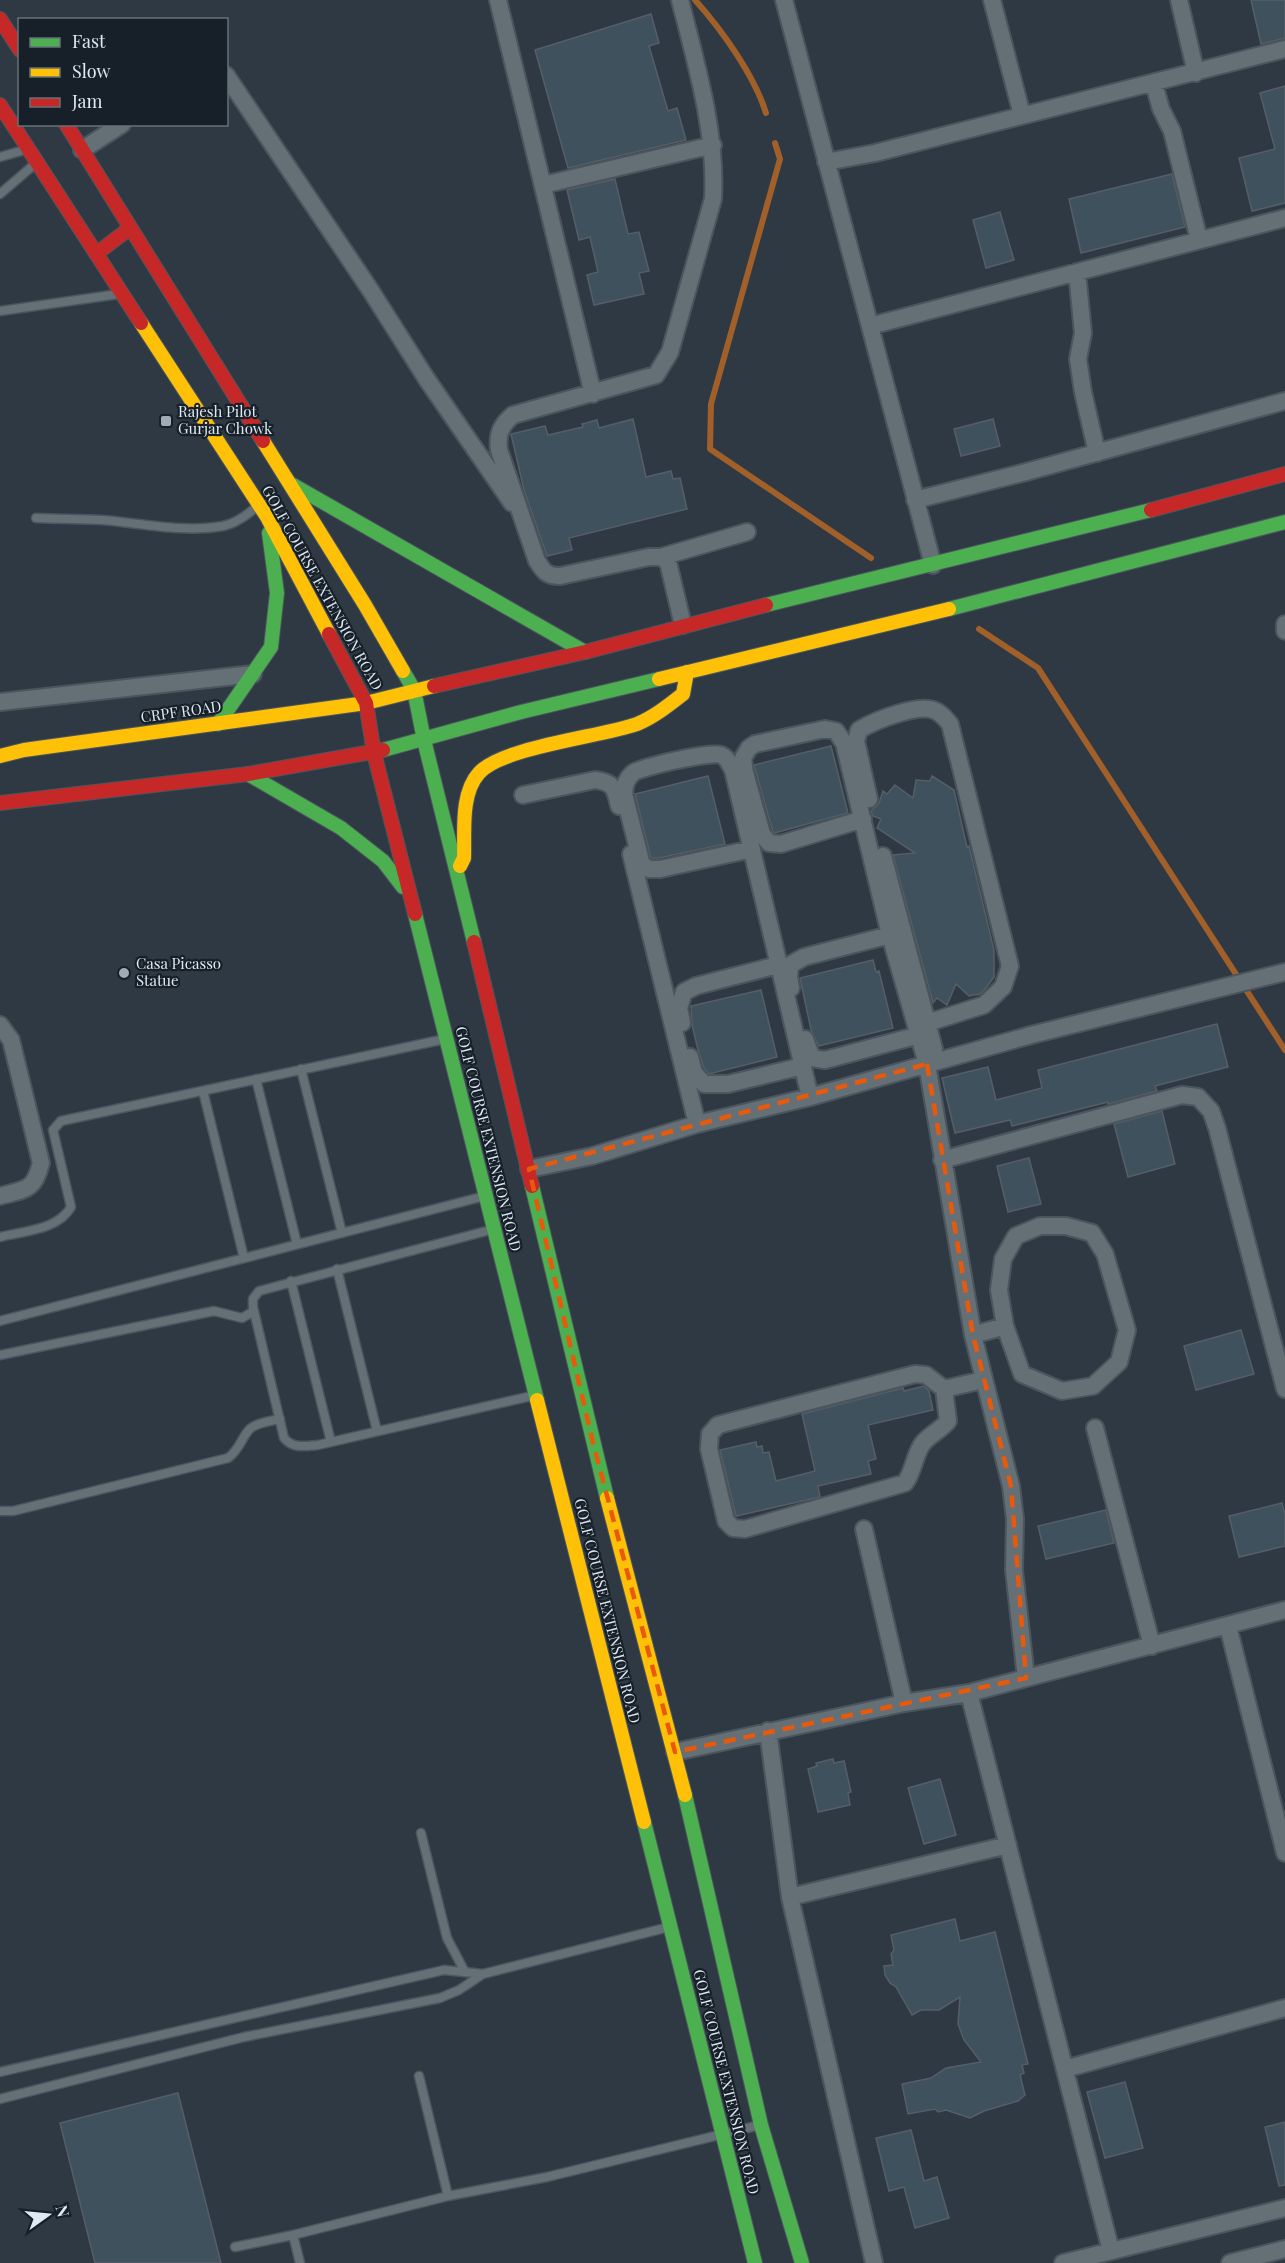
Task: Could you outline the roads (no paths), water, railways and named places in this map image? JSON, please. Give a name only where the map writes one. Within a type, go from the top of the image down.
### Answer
[{"type":"main road","points":[[0,19],[18,48]]},
{"type":"main road","name":"GOLF COURSE EXTENSION ROAD","points":[[0,105],[267,517],[366,703],[374,753],[755,2263]]},
{"type":"main road","name":"GOLF COURSE EXTENSION ROAD","points":[[67,126],[365,605],[414,690],[424,740],[458,870],[593,1443],[675,1752],[761,2125],[802,2263]]},
{"type":"main road","points":[[96,254],[130,228]]},
{"type":"main road","name":"CRPF ROAD","points":[[0,756],[24,750],[366,703],[585,652],[683,625],[933,565],[1285,474]]},
{"type":"main road","points":[[289,483],[585,652]]},
{"type":"main road","points":[[218,724],[271,647],[277,593],[267,517]]},
{"type":"main road","points":[[0,802],[248,774],[374,753],[521,712],[978,602],[1285,522]]},
{"type":"main road","points":[[458,870],[464,858],[469,797],[478,774],[486,766],[509,756],[636,724],[660,712],[683,694],[687,672]]},
{"type":"main road","points":[[248,774],[341,828],[383,861],[410,895]]},
{"type":"street","points":[[498,0],[593,394]]},
{"type":"street","points":[[680,0],[713,145],[713,198],[670,352],[656,375],[513,415],[504,423],[497,438],[499,450],[537,561],[544,573],[551,576],[649,557],[661,557],[747,532]]},
{"type":"street","points":[[784,0],[933,565]]},
{"type":"street","points":[[992,0],[1022,115]]},
{"type":"street","points":[[1179,0],[1196,73]]},
{"type":"street","points":[[826,162],[875,153],[1285,49]]},
{"type":"street","points":[[228,78],[371,291],[426,378],[524,518]]},
{"type":"street","points":[[1154,84],[1161,109],[1172,131],[1199,240]]},
{"type":"street","points":[[82,150],[119,126]]},
{"type":"street","points":[[543,185],[713,145]]},
{"type":"street","points":[[870,326],[1285,218]]},
{"type":"street","points":[[1077,272],[1083,333],[1078,359],[1097,453]]},
{"type":"street","points":[[915,500],[1285,401]]},
{"type":"street","points":[[661,557],[668,562],[683,625]]},
{"type":"street","points":[[1285,624],[1285,631]]},
{"type":"street","points":[[0,702],[253,674]]},
{"type":"street","points":[[890,935],[804,957],[790,965],[789,977],[812,1058],[825,1060],[923,1029],[984,1005],[1003,987],[1010,966],[950,724],[934,709],[916,710],[874,721],[859,730],[856,741],[923,1029],[932,1063],[942,1160],[973,1335],[1011,1486],[1015,1519],[1014,1570],[1026,1678]]},
{"type":"street","points":[[862,819],[781,844],[769,843],[762,834],[745,773],[744,758],[749,748],[755,744],[825,729],[836,731],[844,743],[890,935],[923,1029]]},
{"type":"street","points":[[752,849],[649,870],[642,865],[625,798],[624,788],[627,780],[635,770],[706,754],[722,755],[733,770],[752,849],[778,965],[810,1097]]},
{"type":"street","points":[[523,795],[595,780],[604,781],[615,789],[698,1124]]},
{"type":"street","points":[[778,965],[696,986],[684,992],[679,1008],[694,1073],[704,1084],[728,1084],[803,1066]]},
{"type":"street","points":[[529,1169],[592,1156],[698,1124],[810,1097],[1032,1035],[1285,972]]},
{"type":"street","points":[[0,1025],[11,1040],[41,1162],[37,1180],[27,1189],[0,1196]]},
{"type":"street","points":[[942,1160],[1182,1095],[1198,1097],[1211,1111],[1217,1128],[1285,1389]]},
{"type":"street","points":[[1040,1226],[1066,1226],[1092,1233],[1105,1254],[1127,1330],[1119,1362],[1093,1386],[1062,1391],[1022,1374],[1005,1326],[999,1290],[1003,1259],[1016,1236],[1040,1226]]},
{"type":"street","points":[[973,1335],[1005,1326]]},
{"type":"street","points":[[915,1374],[926,1375],[944,1389],[948,1421],[941,1430],[924,1442],[906,1483],[745,1528],[733,1528],[726,1521],[709,1449],[710,1434],[718,1425],[915,1374]]},
{"type":"street","points":[[944,1389],[983,1380]]},
{"type":"street","points":[[1095,1428],[1152,1646]]},
{"type":"street","points":[[864,1529],[904,1703]]},
{"type":"street","points":[[675,1752],[904,1703],[969,1693],[1285,1610]]},
{"type":"street","points":[[1228,1626],[1285,1853]]},
{"type":"street","points":[[969,1693],[1111,2251]]},
{"type":"street","points":[[768,1731],[790,1897],[874,2263]]},
{"type":"street","points":[[790,1897],[1008,1845]]},
{"type":"street","points":[[1065,2069],[1285,2008]]},
{"type":"street","points":[[1064,2263],[1285,2208]]},
{"type":"street","points":[[1230,2263],[1285,2249]]},
{"type":"lane","points":[[0,157],[28,149]]},
{"type":"lane","points":[[0,194],[37,162]]},
{"type":"lane","points":[[0,311],[122,293]]},
{"type":"lane","points":[[36,518],[101,520],[183,528],[207,527],[224,526],[235,522],[259,505]]},
{"type":"lane","points":[[0,1237],[55,1222],[65,1217],[71,1207],[53,1130],[61,1121],[446,1038]]},
{"type":"lane","points":[[301,1069],[342,1233]]},
{"type":"lane","points":[[256,1079],[297,1244]]},
{"type":"lane","points":[[202,1091],[244,1258]]},
{"type":"lane","points":[[0,1321],[486,1196]]},
{"type":"lane","points":[[494,1229],[259,1291],[253,1299],[254,1311],[284,1438],[289,1444],[303,1447],[536,1395]]},
{"type":"lane","points":[[337,1269],[377,1431]]},
{"type":"lane","points":[[291,1281],[331,1442]]},
{"type":"lane","points":[[0,1355],[214,1311],[242,1318],[254,1311]]},
{"type":"lane","points":[[0,1511],[13,1511],[228,1458],[237,1452],[249,1429],[280,1419]]},
{"type":"lane","points":[[421,1833],[447,1938],[465,1971]]},
{"type":"lane","points":[[0,2099],[244,2037],[440,1998],[459,1990],[483,1974],[670,1927]]},
{"type":"lane","points":[[0,2072],[444,1970],[483,1974]]},
{"type":"lane","points":[[419,2076],[448,2196]]},
{"type":"lane","points":[[235,2247],[293,2235],[448,2196],[547,2177],[761,2125]]},
{"type":"lane","points":[[293,2235],[300,2263]]},
{"type":"waterway","points":[[695,0],[716,25],[745,68],[761,98],[766,113]]},
{"type":"waterway","points":[[775,143],[780,159],[711,404],[710,449],[871,558]]},
{"type":"waterway","points":[[979,629],[1038,668],[1285,1050]]},
{"type":"place","name":"Rajesh Pilot Gurjar Chowk","points":[[166,421]]},
{"type":"place","name":"Casa Picasso Statue","points":[[124,973]]}]
